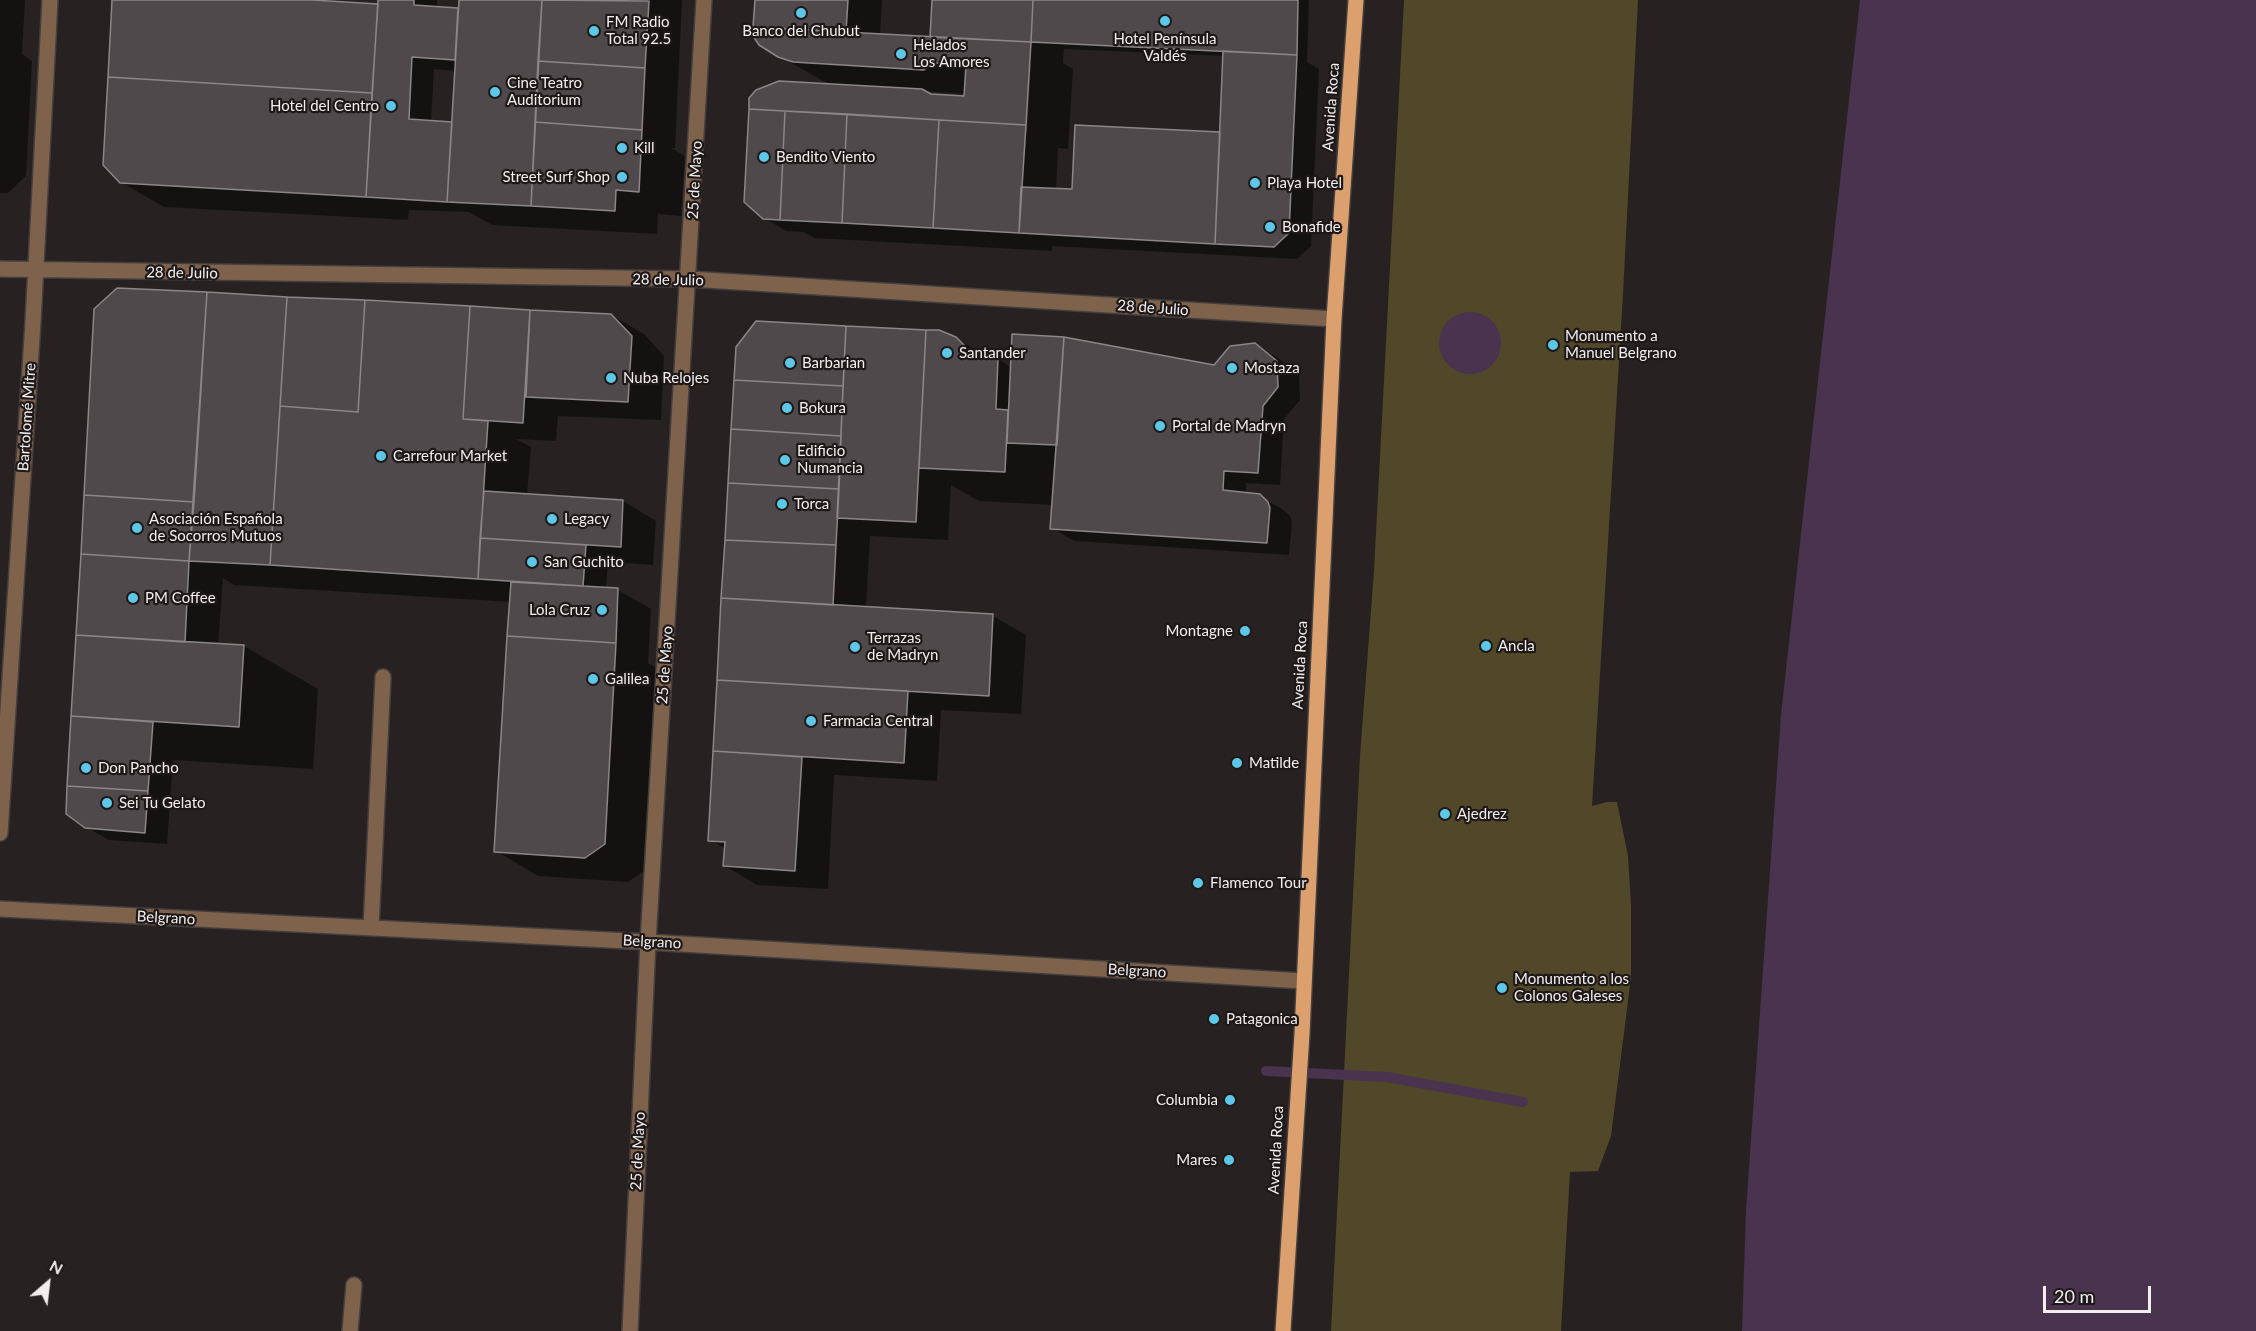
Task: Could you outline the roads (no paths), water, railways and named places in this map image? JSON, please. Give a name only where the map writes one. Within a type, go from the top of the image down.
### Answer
[{"type":"main road","name":"Avenida Roca","points":[[1283,1331],[1303,981],[1334,319],[1356,0]]},
{"type":"street","name":"Bartolomé Mitre","points":[[0,833],[36,271],[50,0]]},
{"type":"street","name":"25 de Mayo","points":[[630,1331],[648,942],[704,0]]},
{"type":"street","name":"28 de Julio","points":[[0,269],[689,279],[1334,319]]},
{"type":"street","points":[[371,928],[383,677]]},
{"type":"street","name":"Belgrano","points":[[0,909],[648,942],[1303,981]]},
{"type":"street","points":[[350,1331],[354,1285]]},
{"type":"waterway","points":[[1266,1071],[1387,1077],[1523,1102]]},
{"type":"place","name":"Banco del Chubut","points":[[801,13]]},
{"type":"place","name":"Hotel Península Valdés","points":[[1165,21]]},
{"type":"place","name":"FM Radio Total 92.5","points":[[594,31]]},
{"type":"place","name":"Helados Los Amores","points":[[901,54]]},
{"type":"place","name":"Cine Teatro Auditorium","points":[[495,92]]},
{"type":"place","name":"Hotel del Centro","points":[[391,106]]},
{"type":"place","name":"Kill","points":[[622,148]]},
{"type":"place","name":"Bendito Viento","points":[[764,157]]},
{"type":"place","name":"Street Surf Shop","points":[[622,177]]},
{"type":"place","name":"Playa Hotel","points":[[1255,183]]},
{"type":"place","name":"Bonafide","points":[[1270,227]]},
{"type":"place","name":"Monumento a Manuel Belgrano","points":[[1553,345]]},
{"type":"place","name":"Santander","points":[[947,353]]},
{"type":"place","name":"Barbarian","points":[[790,363]]},
{"type":"place","name":"Mostaza","points":[[1232,368]]},
{"type":"place","name":"Nuba Relojes","points":[[611,378]]},
{"type":"place","name":"Bokura","points":[[787,408]]},
{"type":"place","name":"Portal de Madryn","points":[[1160,426]]},
{"type":"place","name":"Carrefour Market","points":[[381,456]]},
{"type":"place","name":"Edificio Numancia","points":[[785,460]]},
{"type":"place","name":"Torca","points":[[782,504]]},
{"type":"place","name":"Legacy","points":[[552,519]]},
{"type":"place","name":"Asociación Española de Socorros Mutuos","points":[[137,528]]},
{"type":"place","name":"San Guchito","points":[[532,562]]},
{"type":"place","name":"PM Coffee","points":[[133,598]]},
{"type":"place","name":"Lola Cruz","points":[[602,610]]},
{"type":"place","name":"Montagne","points":[[1245,631]]},
{"type":"place","name":"Ancla","points":[[1486,646]]},
{"type":"place","name":"Terrazas de Madryn","points":[[855,647]]},
{"type":"place","name":"Galilea","points":[[593,679]]},
{"type":"place","name":"Farmacia Central","points":[[811,721]]},
{"type":"place","name":"Matilde","points":[[1237,763]]},
{"type":"place","name":"Don Pancho","points":[[86,768]]},
{"type":"place","name":"Sei Tu Gelato","points":[[107,803]]},
{"type":"place","name":"Ajedrez","points":[[1445,814]]},
{"type":"place","name":"Flamenco Tour","points":[[1198,883]]},
{"type":"place","name":"Monumento a los Colonos Galeses","points":[[1502,988]]},
{"type":"place","name":"Patagonica","points":[[1214,1019]]},
{"type":"place","name":"Columbia","points":[[1230,1100]]},
{"type":"place","name":"Mares","points":[[1229,1160]]}]
